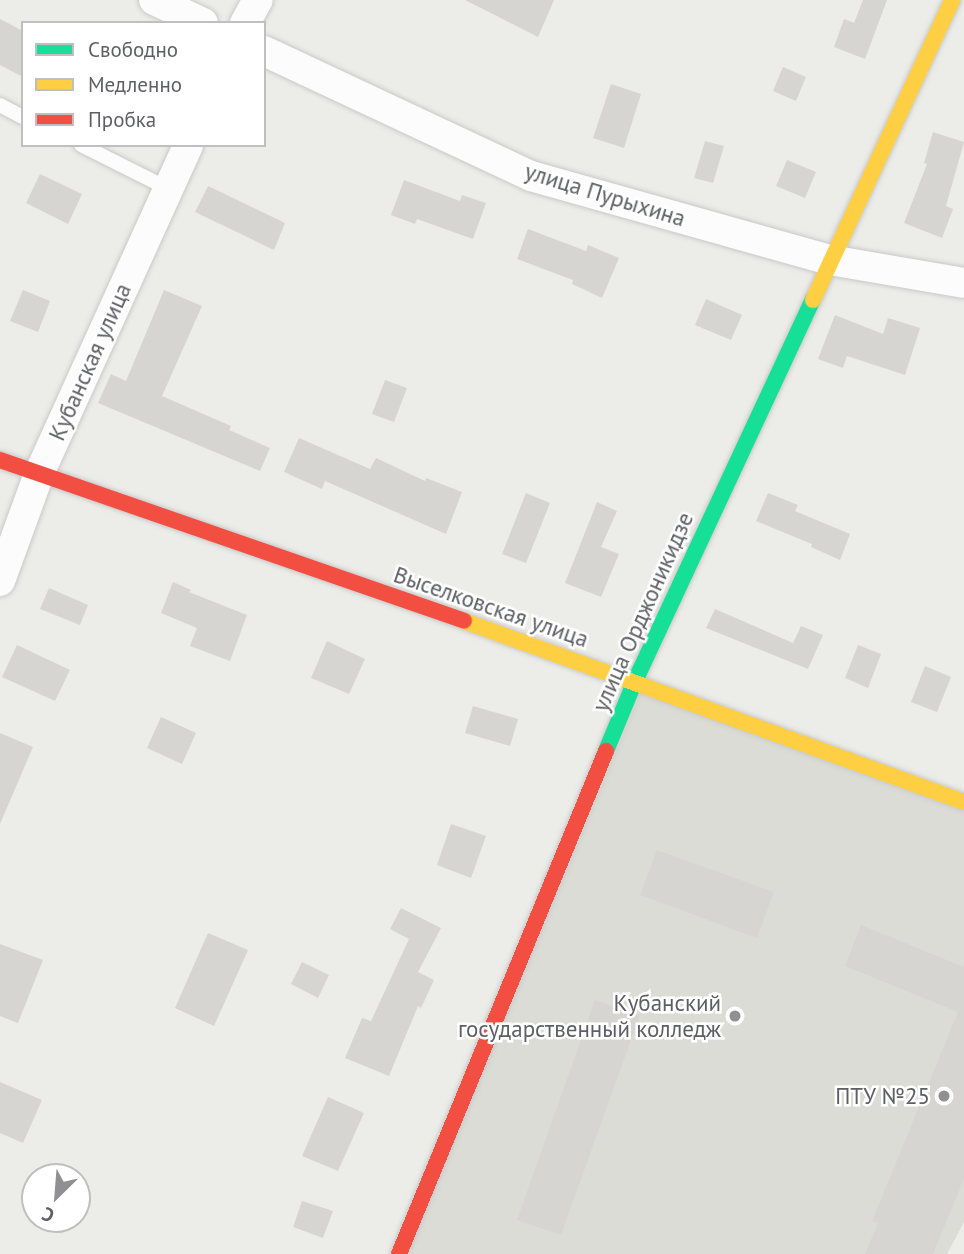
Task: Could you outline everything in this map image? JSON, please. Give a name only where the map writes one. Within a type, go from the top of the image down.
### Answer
[{"type":"street","points":[[154,0],[200,21]]},
{"type":"street","points":[[246,21],[258,0]]},
{"type":"street","name":"улица Орджоникидзе","points":[[399,1254],[635,681],[952,0]]},
{"type":"street","name":"улица Пурыхина","points":[[266,52],[531,176],[830,260],[964,283]]},
{"type":"street","name":"Кубанская улица","points":[[0,581],[39,474],[187,147]]},
{"type":"street","name":"Выселковская улица","points":[[0,460],[635,681],[964,802]]},
{"type":"lane","points":[[0,105],[21,116]]},
{"type":"lane","points":[[84,147],[169,189]]},
{"type":"shaded area","name":"Кубанский государственный колледж","points":[[641,692],[964,811],[964,1222],[947,1254],[406,1254]]},
{"type":"building","points":[[465,0],[554,0],[538,37]]},
{"type":"building","points":[[863,0],[887,0],[865,59],[834,47],[844,19],[854,23]]},
{"type":"building","points":[[0,19],[21,30],[21,76],[0,65]]},
{"type":"building","points":[[783,67],[806,77],[796,101],[773,91]]},
{"type":"building","points":[[611,84],[641,94],[624,148],[593,138]]},
{"type":"building","points":[[933,132],[964,142],[946,206],[953,209],[942,238],[904,223],[927,164],[924,163]]},
{"type":"building","points":[[705,141],[724,146],[713,183],[694,178]]},
{"type":"building","points":[[787,160],[816,172],[805,198],[776,186]]},
{"type":"building","points":[[40,174],[82,194],[68,224],[26,203]]},
{"type":"building","points":[[404,180],[460,201],[462,195],[486,203],[473,239],[417,219],[415,224],[391,215]]},
{"type":"building","points":[[208,186],[285,223],[274,250],[195,212]]},
{"type":"building","points":[[528,229],[586,251],[588,245],[619,258],[602,298],[572,284],[573,280],[517,259]]},
{"type":"building","points":[[23,290],[50,301],[38,332],[10,321]]},
{"type":"building","points":[[164,290],[202,306],[162,396],[231,426],[229,430],[270,448],[260,471],[98,403],[111,374],[126,381]]},
{"type":"building","points":[[706,299],[742,315],[731,340],[695,325]]},
{"type":"building","points":[[835,315],[883,334],[888,318],[920,328],[905,375],[847,356],[843,368],[818,359]]},
{"type":"building","points":[[385,380],[407,388],[394,422],[372,414]]},
{"type":"building","points":[[299,438],[370,469],[376,458],[425,481],[426,478],[462,492],[446,534],[325,481],[322,489],[284,472]]},
{"type":"building","points":[[526,493],[550,503],[526,563],[502,554]]},
{"type":"building","points":[[768,493],[798,505],[795,511],[850,534],[840,560],[811,547],[812,544],[756,521]]},
{"type":"building","points":[[597,502],[617,511],[601,547],[619,554],[601,597],[565,583]]},
{"type":"building","points":[[173,582],[191,590],[189,592],[247,615],[230,661],[190,646],[197,628],[161,613]]},
{"type":"building","points":[[49,588],[88,605],[80,625],[40,609]]},
{"type":"building","points":[[715,609],[793,643],[801,626],[823,635],[808,669],[706,628]]},
{"type":"building","points":[[327,641],[365,659],[349,694],[311,678]]},
{"type":"building","points":[[17,645],[70,670],[55,701],[2,677]]},
{"type":"building","points":[[858,645],[881,654],[868,688],[845,678]]},
{"type":"building","points":[[925,666],[951,677],[937,712],[911,702]]},
{"type":"building","points":[[473,706],[518,719],[510,746],[465,733]]},
{"type":"building","points":[[161,717],[196,733],[182,764],[147,748]]},
{"type":"building","points":[[0,733],[33,747],[0,824]]},
{"type":"building","points":[[451,824],[486,836],[471,878],[437,865]]},
{"type":"building","points":[[657,850],[774,892],[757,938],[640,895]]},
{"type":"building","points":[[401,908],[441,928],[418,972],[434,980],[421,1008],[418,1006],[389,1076],[345,1058],[362,1018],[371,1021],[409,939],[390,929]]},
{"type":"building","name":"ПТУ №25","points":[[861,925],[964,967],[964,1179],[933,1254],[865,1254],[878,1223],[872,1221],[958,1012],[845,966]]},
{"type":"building","points":[[208,933],[248,950],[214,1026],[175,1008]]},
{"type":"building","points":[[0,944],[43,960],[18,1023],[0,1016]]},
{"type":"building","points":[[302,962],[329,975],[318,998],[291,984]]},
{"type":"building","points":[[595,1000],[640,1015],[561,1235],[517,1220]]},
{"type":"building","points":[[0,1082],[42,1100],[23,1143],[0,1133]]},
{"type":"building","points":[[328,1097],[364,1113],[338,1171],[302,1156]]},
{"type":"building","points":[[302,1201],[333,1211],[323,1238],[293,1227]]},
{"type":"traffic: fast","points":[[606,751],[635,681],[813,300]]},
{"type":"traffic: slow","points":[[813,300],[952,0]]},
{"type":"traffic: slow","points":[[464,621],[964,802]]},
{"type":"traffic: jam","points":[[0,460],[464,621]]},
{"type":"traffic: jam","points":[[399,1254],[606,751]]},
{"type":"place","name":"Кубанский государственный колледж","points":[[735,1016]]},
{"type":"place","name":"ПТУ №25","points":[[944,1096]]}]
